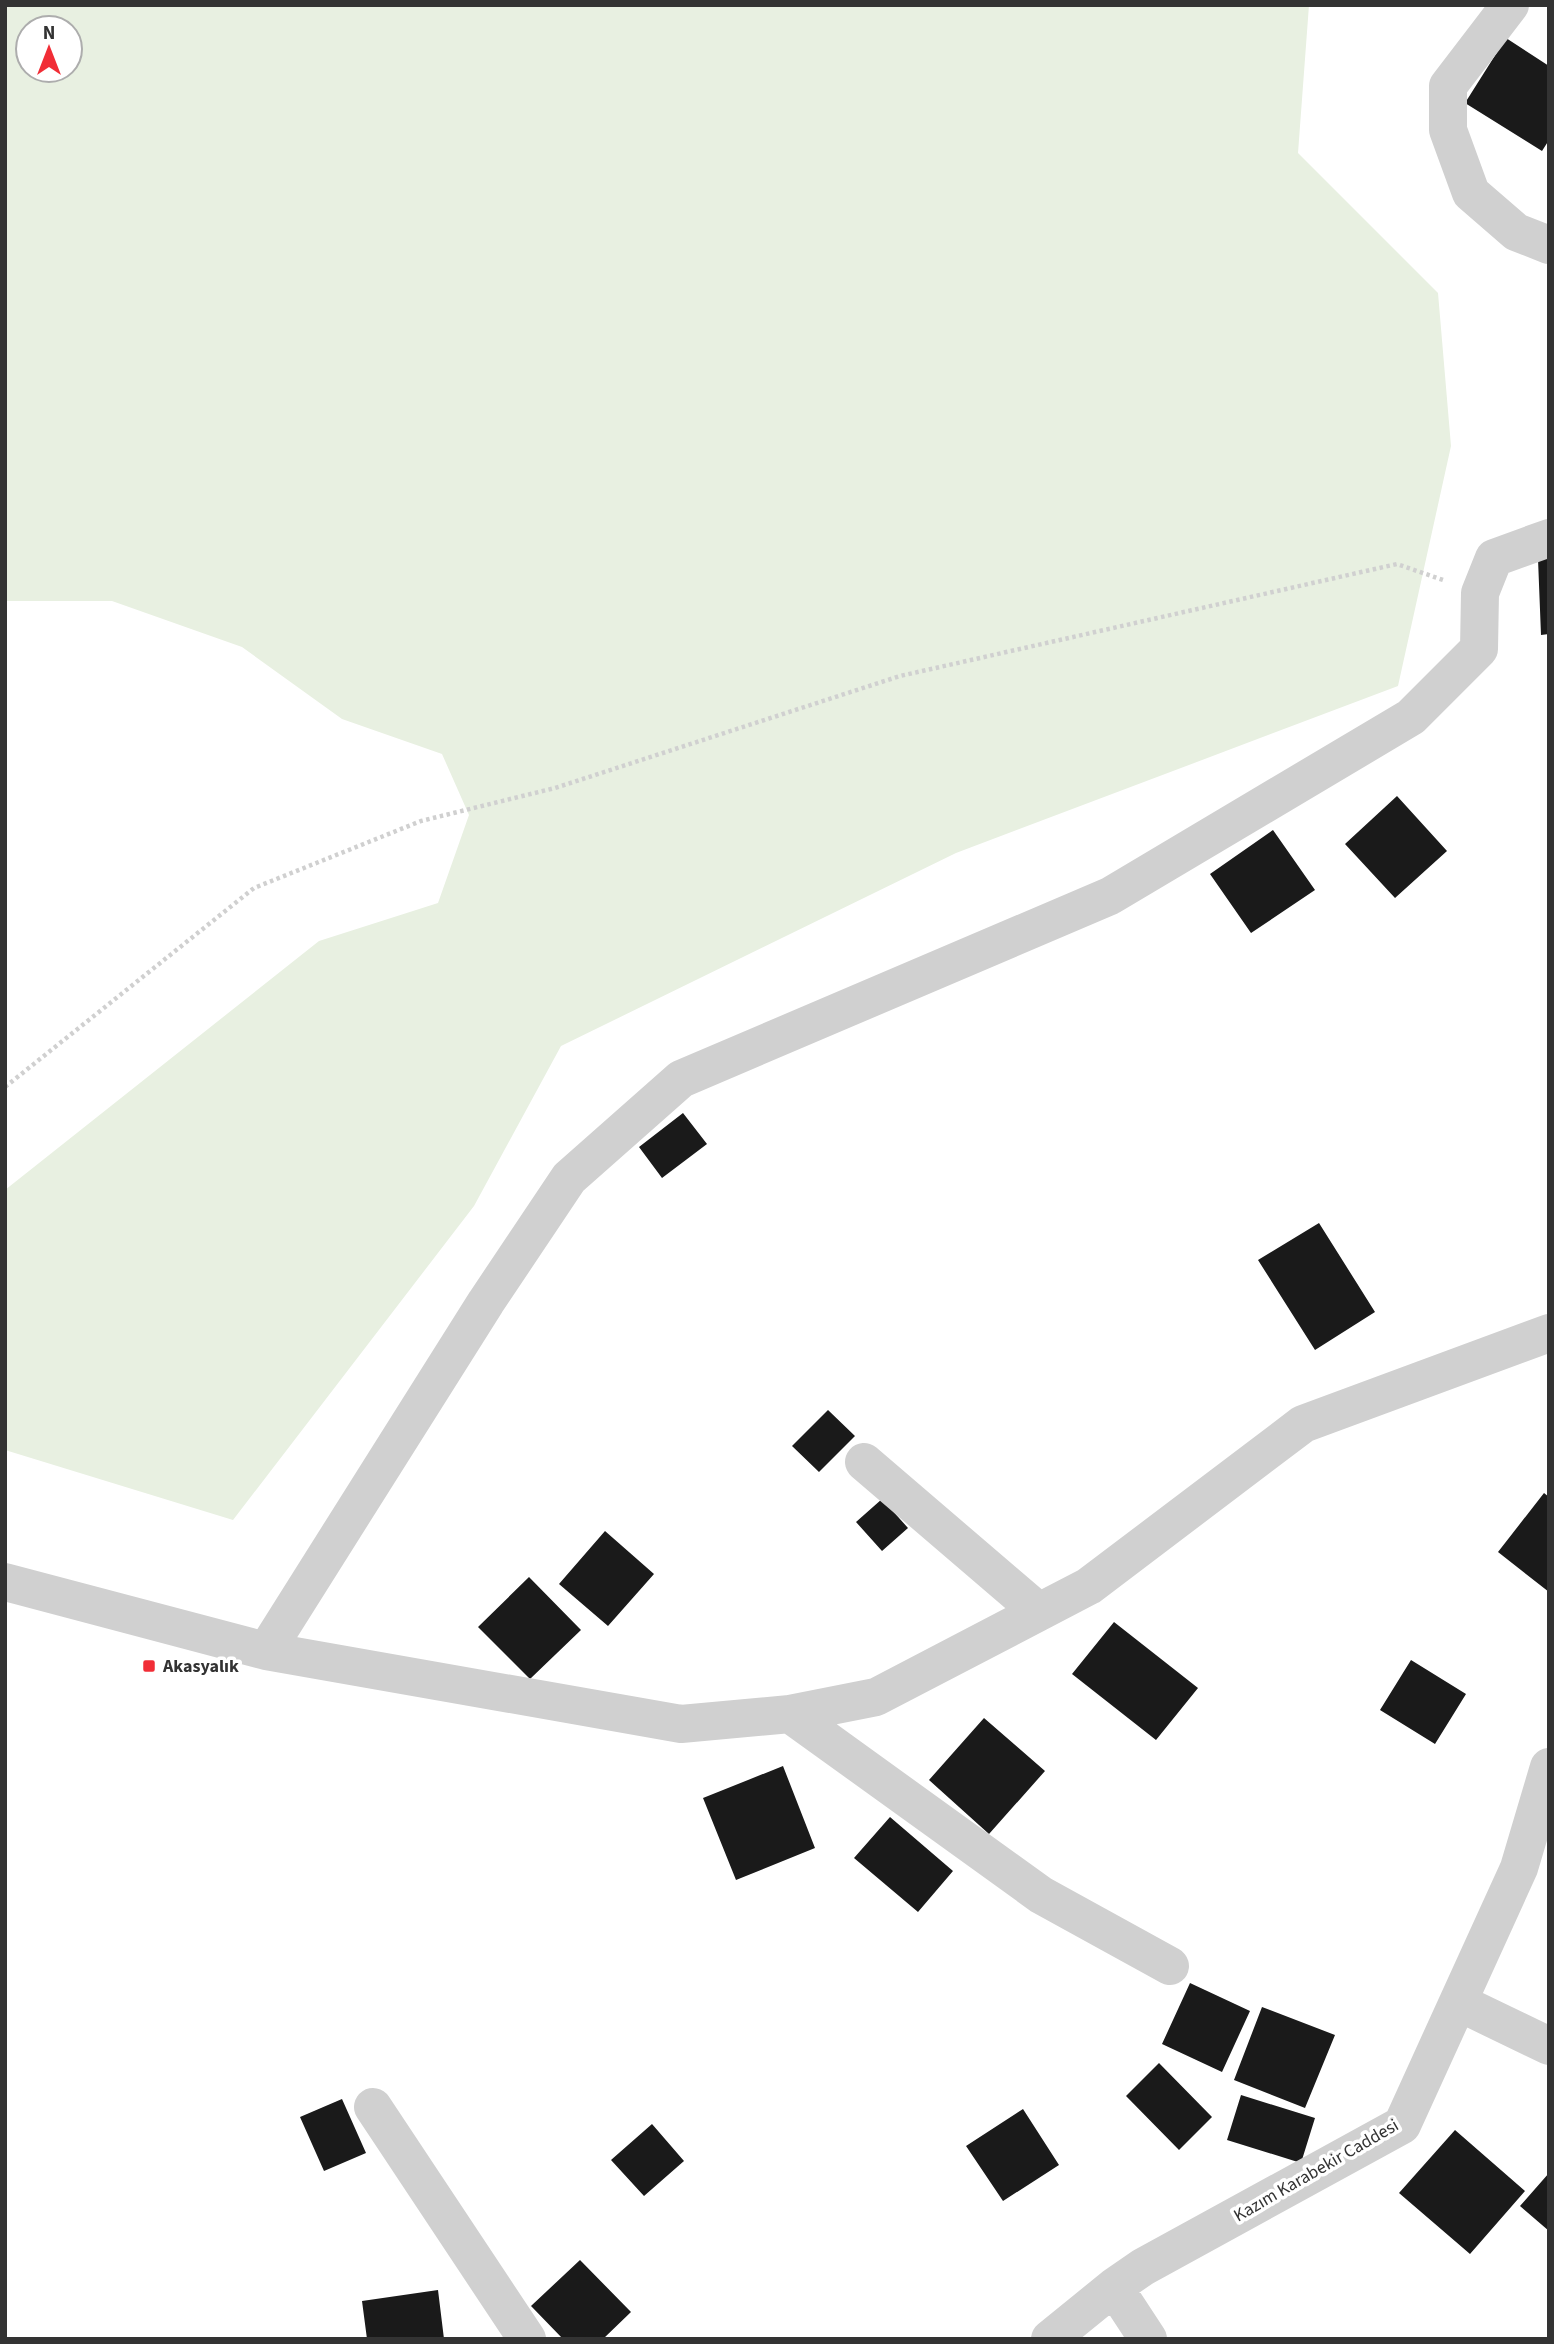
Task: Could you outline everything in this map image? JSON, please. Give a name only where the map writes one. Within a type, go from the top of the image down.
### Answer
[{"type":"street","points":[[1510,5],[1448,86],[1448,130],[1471,193],[1516,232],[1549,244]]},
{"type":"street","points":[[266,1651],[486,1302],[569,1178],[681,1079],[1110,896],[1411,717],[1479,649],[1480,593],[1494,558],[1549,538]]},
{"type":"street","points":[[5,1582],[266,1651],[681,1724],[790,1714],[876,1697],[1089,1587],[1303,1424],[1549,1333]]},
{"type":"street","points":[[864,1462],[1039,1612]]},
{"type":"street","points":[[790,1714],[1041,1895],[1170,1966]]},
{"type":"street","name":"Kazım Karabekir Caddesi","points":[[1049,2339],[1143,2267],[1402,2124],[1519,1868],[1549,1767]]},
{"type":"street","points":[[1458,2002],[1549,2046]]},
{"type":"street","points":[[373,2106],[527,2339]]},
{"type":"street","points":[[1114,2287],[1148,2339]]},
{"type":"path","points":[[5,1087],[254,888],[421,821],[555,788],[900,676],[1396,564],[1480,593]]},
{"type":"green space","points":[[5,5],[1309,5],[1298,153],[1438,293],[1451,446],[1398,686],[956,853],[561,1046],[474,1206],[233,1520],[5,1450],[5,1190],[319,941],[438,903],[469,815],[442,754],[342,719],[242,647],[112,601],[5,601]]},
{"type":"building","points":[[1506,38],[1549,66],[1549,140],[1542,151],[1465,103]]},
{"type":"building","points":[[1538,559],[1549,559],[1549,634],[1541,635]]},
{"type":"building","points":[[1397,796],[1447,851],[1395,898],[1345,844]]},
{"type":"building","points":[[1273,830],[1315,890],[1251,933],[1210,874]]},
{"type":"building","points":[[683,1113],[707,1144],[662,1178],[639,1147]]},
{"type":"building","points":[[1319,1223],[1375,1312],[1315,1350],[1258,1260]]},
{"type":"building","points":[[828,1410],[855,1436],[819,1472],[792,1446]]},
{"type":"building","points":[[1544,1493],[1549,1497],[1549,1592],[1498,1552]]},
{"type":"building","points":[[882,1499],[908,1528],[882,1551],[856,1522]]},
{"type":"building","points":[[605,1531],[654,1574],[608,1626],[559,1584]]},
{"type":"building","points":[[529,1577],[581,1630],[530,1679],[478,1627]]},
{"type":"building","points":[[1114,1622],[1198,1688],[1156,1740],[1072,1674]]},
{"type":"building","points":[[1411,1660],[1466,1694],[1435,1744],[1380,1710]]},
{"type":"building","points":[[984,1718],[1045,1771],[989,1834],[929,1780]]},
{"type":"building","points":[[783,1766],[815,1848],[736,1880],[703,1798]]},
{"type":"building","points":[[890,1817],[953,1871],[918,1912],[854,1858]]},
{"type":"building","points":[[1190,1983],[1250,2011],[1222,2072],[1162,2044]]},
{"type":"building","points":[[1262,2007],[1335,2035],[1305,2108],[1234,2080]]},
{"type":"building","points":[[1159,2063],[1212,2117],[1179,2150],[1126,2096]]},
{"type":"building","points":[[1241,2095],[1315,2118],[1301,2163],[1227,2140]]},
{"type":"building","points":[[342,2099],[366,2153],[324,2171],[300,2117]]},
{"type":"building","points":[[1023,2109],[1059,2165],[1003,2201],[966,2146]]},
{"type":"building","points":[[652,2124],[684,2161],[644,2196],[611,2160]]},
{"type":"building","points":[[1455,2130],[1525,2191],[1470,2254],[1399,2193]]},
{"type":"building","points":[[1549,2173],[1549,2231],[1520,2206]]},
{"type":"building","points":[[580,2260],[631,2312],[603,2339],[563,2339],[531,2306]]},
{"type":"building","points":[[438,2290],[444,2339],[367,2339],[362,2301]]},
{"type":"place","name":"Akasyalık","points":[[149,1666]]}]
